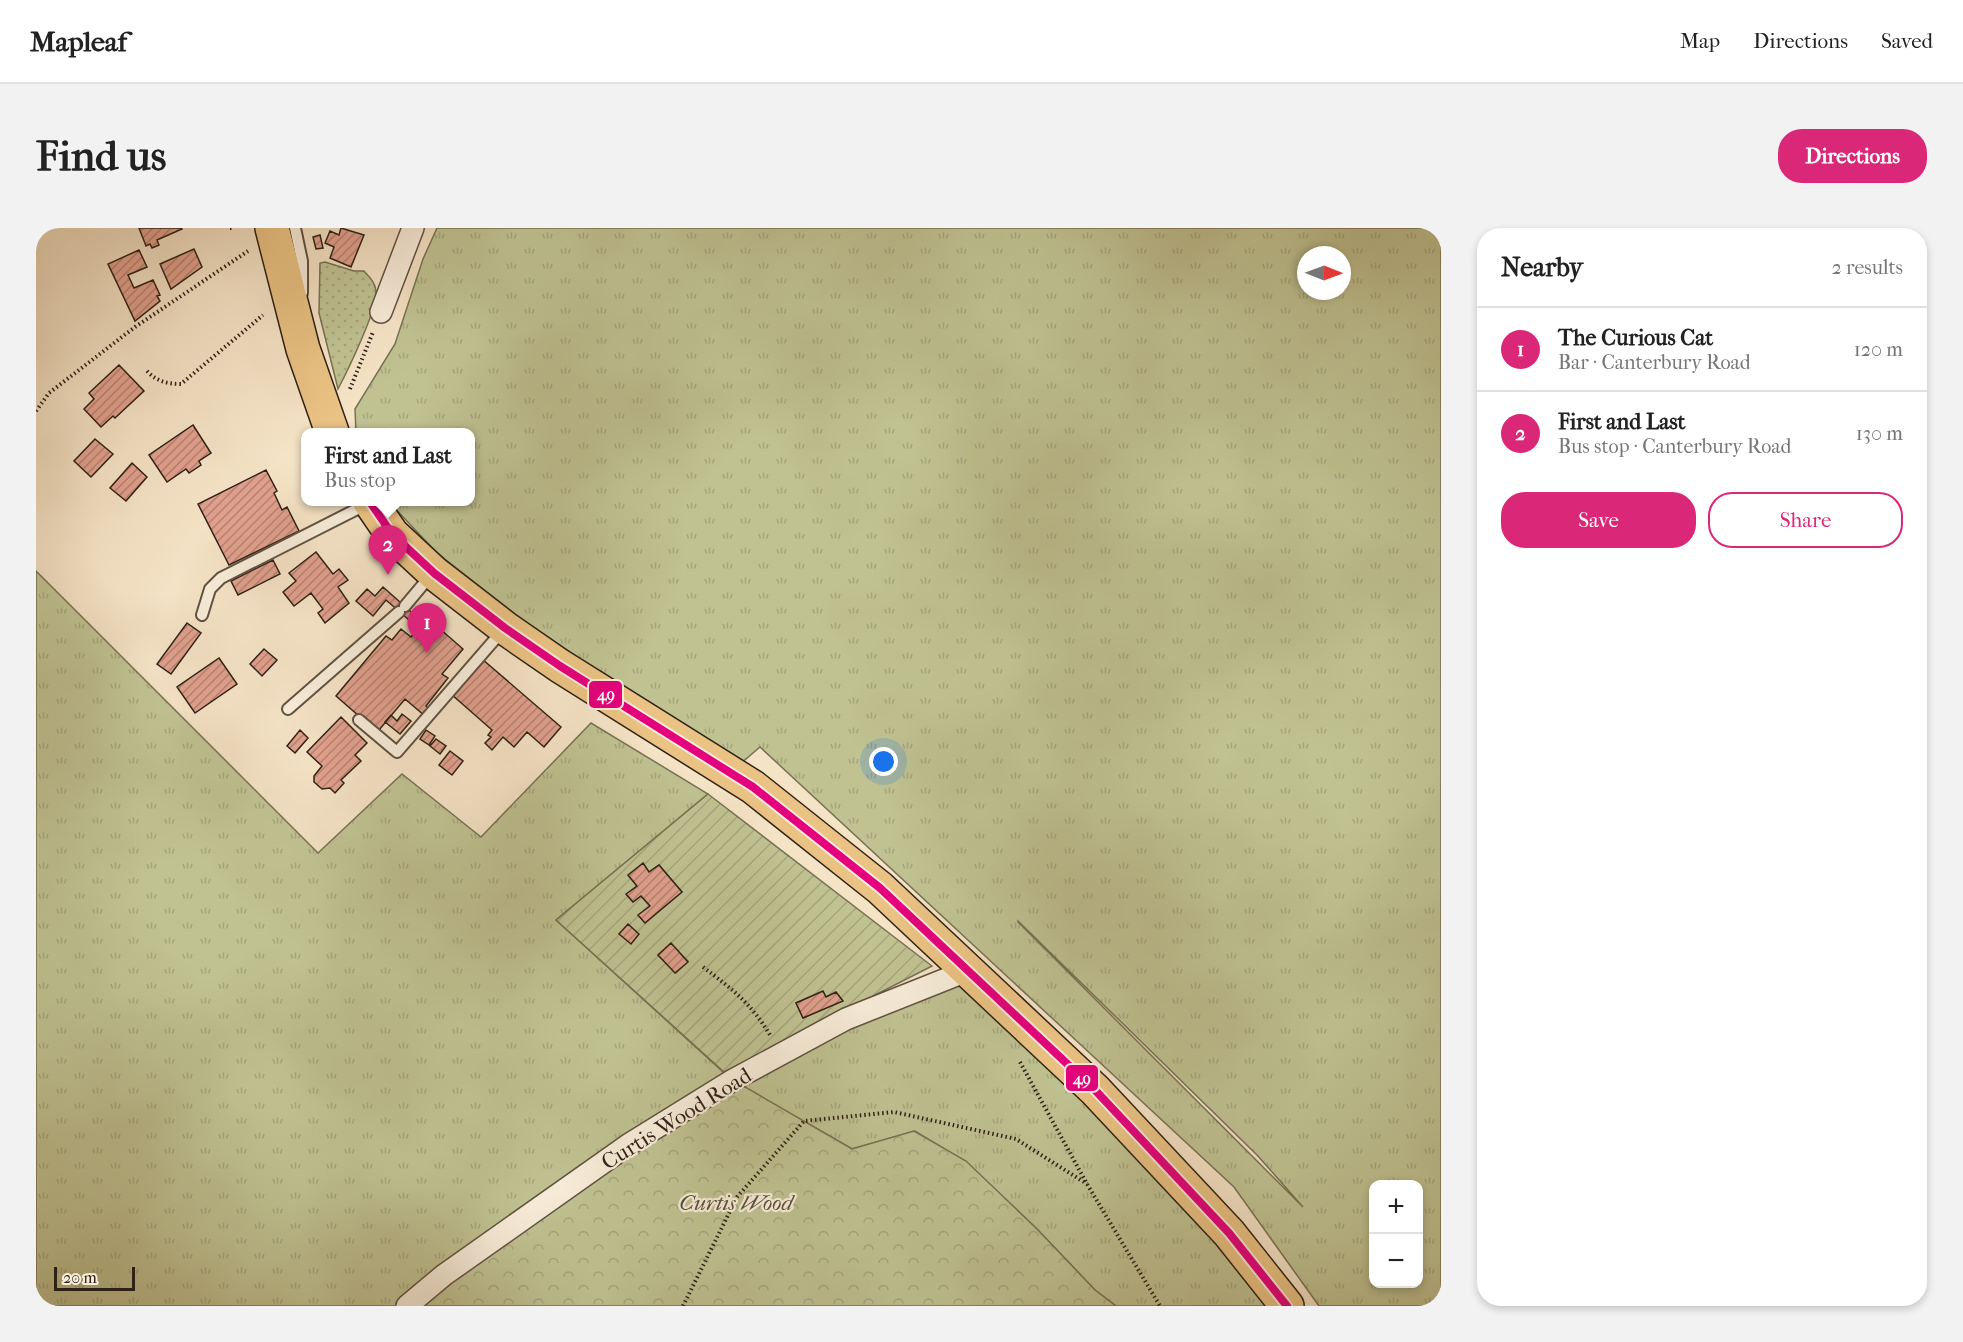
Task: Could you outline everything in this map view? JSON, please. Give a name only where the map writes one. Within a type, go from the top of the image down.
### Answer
[{"type":"main road","points":[[280,230],[292,305],[303,349],[331,428]]},
{"type":"main road","points":[[373,506],[392,534],[434,573],[505,628],[560,666],[753,787],[880,888],[1103,1098],[1228,1233],[1287,1306]]},
{"type":"street","points":[[381,312],[413,228]]},
{"type":"street","name":"Curtis Wood Road","points":[[407,1306],[444,1275],[628,1146],[733,1080],[846,1019],[969,970]]},
{"type":"lane","points":[[202,615],[210,589],[221,578],[362,506]]},
{"type":"lane","points":[[288,709],[402,609],[434,573]]},
{"type":"lane","points":[[359,720],[397,753],[505,628]]},
{"type":"path","points":[[36,411],[49,393],[135,327],[280,230]]},
{"type":"path","points":[[147,371],[154,379],[171,384],[181,384],[292,305]]},
{"type":"path","points":[[334,428],[381,312]]},
{"type":"path","points":[[703,967],[737,993],[757,1014],[780,1054]]},
{"type":"path","points":[[1020,1062],[1087,1184],[1160,1306]]},
{"type":"path","points":[[683,1306],[737,1197],[804,1121],[894,1112],[1016,1138],[1087,1184]]},
{"type":"green space","points":[[437,228],[1441,228],[1441,1306],[1319,1306],[1234,1187],[760,747],[739,765],[545,638],[437,553],[393,506],[475,506],[475,428],[356,428],[355,409],[395,344],[423,259]],"holes":[[[1018,921],[1257,1155],[1303,1207]]]},
{"type":"green space","points":[[325,262],[354,271],[364,271],[376,291],[376,299],[368,324],[338,389],[319,313],[320,263]]},
{"type":"green space","points":[[36,571],[318,853],[402,774],[481,837],[591,723],[708,794],[556,920],[732,1080],[969,970],[1287,1306],[1116,1306],[1095,1290],[1037,1229],[966,1162],[915,1131],[852,1149],[804,1121],[418,1306],[36,1306]]},
{"type":"green space","points":[[708,794],[932,966],[724,1072],[556,920]],"holes":[[[643,864],[649,872],[659,865],[682,892],[645,923],[639,915],[650,906],[641,896],[633,902],[627,895],[637,886],[629,876]],[[670,944],[688,961],[676,973],[658,955]],[[823,992],[826,997],[836,993],[842,1001],[803,1018],[796,1003]]]},
{"type":"green space","name":"Curtis Wood","points":[[733,1080],[852,1149],[914,1131],[966,1161],[1037,1229],[1095,1290],[1116,1306],[407,1306]]},
{"type":"building","points":[[139,228],[182,229],[157,240],[159,245],[152,248],[150,244],[146,246]]},
{"type":"building","points":[[341,228],[364,235],[351,267],[330,258],[334,247],[325,243],[330,231],[339,235]]},
{"type":"building","points":[[320,235],[323,248],[316,249],[313,237]]},
{"type":"building","points":[[194,249],[202,267],[171,289],[160,264]]},
{"type":"building","points":[[139,250],[147,267],[128,275],[134,288],[153,280],[160,295],[157,296],[160,301],[135,321],[108,264]]},
{"type":"building","points":[[119,365],[144,391],[115,418],[113,416],[101,427],[84,409],[94,399],[89,393]]},
{"type":"building","points":[[193,425],[211,453],[199,461],[201,465],[189,473],[186,469],[167,482],[149,455]]},
{"type":"building","points":[[95,439],[113,454],[91,477],[74,461]]},
{"type":"building","points":[[132,463],[147,477],[126,501],[110,488]]},
{"type":"building","points":[[266,470],[277,491],[274,493],[282,510],[287,507],[299,531],[229,565],[198,504]]},
{"type":"building","points":[[316,552],[333,574],[339,569],[348,580],[338,587],[349,603],[325,623],[318,613],[323,609],[311,593],[294,606],[283,592],[296,581],[289,573]]},
{"type":"building","points":[[273,560],[280,574],[238,595],[231,581]]},
{"type":"building","points":[[383,587],[428,627],[423,632],[386,600],[373,616],[356,601],[367,589],[375,596]]},
{"type":"building","points":[[432,622],[463,649],[442,674],[448,678],[426,706],[430,710],[425,716],[405,699],[379,730],[368,721],[367,723],[336,696],[386,636],[392,640],[401,629],[411,637],[416,631],[421,635]]},
{"type":"building","points":[[187,623],[201,633],[171,674],[157,664]]},
{"type":"building","points":[[264,649],[277,660],[262,676],[250,664]]},
{"type":"building","points":[[219,658],[237,684],[195,713],[177,687]]},
{"type":"building","points":[[482,659],[561,727],[544,747],[527,732],[514,747],[503,737],[492,750],[485,743],[491,737],[488,735],[492,730],[451,694]]},
{"type":"building","points":[[402,714],[411,721],[400,734],[385,722],[391,715],[397,721]]},
{"type":"building","points":[[341,717],[367,743],[355,755],[361,761],[341,780],[344,783],[335,793],[330,788],[322,789],[314,782],[314,776],[322,766],[307,752]]},
{"type":"building","points":[[300,730],[308,738],[295,753],[287,746]]},
{"type":"building","points":[[426,730],[435,736],[429,745],[420,739]]},
{"type":"building","points":[[436,739],[446,746],[440,754],[430,746]]},
{"type":"building","points":[[450,751],[463,761],[452,775],[439,765]]},
{"type":"building","points":[[643,863],[649,872],[659,865],[682,892],[645,923],[638,915],[650,906],[641,896],[633,902],[626,894],[637,886],[628,875]]},
{"type":"building","points":[[628,924],[639,934],[631,944],[619,934]]},
{"type":"building","points":[[671,943],[688,962],[675,973],[658,955]]},
{"type":"building","points":[[823,991],[826,997],[836,992],[843,1001],[803,1018],[796,1003]]},
{"type":"transit line","name":"49","points":[[373,506],[392,534],[434,573],[505,628],[560,666],[753,787],[880,888],[1095,1090],[1229,1233],[1287,1306]]},
{"type":"place","name":"First and Last","points":[[388,575]]},
{"type":"place","name":"The Curious Cat","points":[[427,653]]}]
